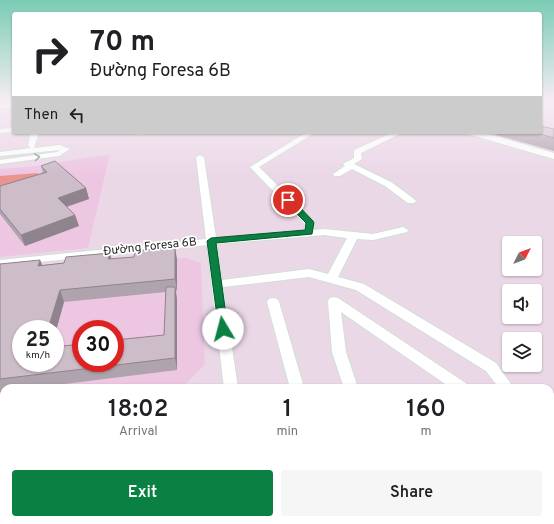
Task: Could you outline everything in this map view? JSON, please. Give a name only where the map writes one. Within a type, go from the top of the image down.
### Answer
[{"type":"street","points":[[0,131],[12,130]]},
{"type":"street","points":[[32,146],[35,134]]},
{"type":"street","points":[[309,134],[254,167],[310,223],[309,233]]},
{"type":"street","points":[[396,134],[357,152],[358,159],[347,164],[388,184],[411,201]]},
{"type":"street","points":[[480,134],[554,156]]},
{"type":"street","points":[[0,154],[60,147],[66,150],[59,154],[0,162]]},
{"type":"street","points":[[200,157],[230,384]]},
{"type":"street","points":[[337,174],[352,166]]},
{"type":"street","name":"Đường Foresa 6B","points":[[0,263],[211,241],[324,232],[373,237],[403,230]]},
{"type":"street","points":[[331,279],[353,236]]},
{"type":"street","points":[[217,284],[309,273],[360,287],[491,367],[504,384]]},
{"type":"street","points":[[351,384],[339,352],[334,301],[456,384]]},
{"type":"street","points":[[273,302],[296,384]]},
{"type":"shaded area","points":[[110,154],[88,248],[0,257],[0,169],[37,166]]},
{"type":"shaded area","points":[[38,173],[32,187],[0,189],[0,176]]},
{"type":"shaded area","points":[[186,258],[201,263],[205,364],[186,384],[0,384],[0,274]]},
{"type":"building","points":[[542,126],[554,129],[554,138],[540,134],[542,134]]},
{"type":"building","points":[[55,161],[86,188],[58,198],[75,215],[21,235],[0,209],[0,186],[47,172],[41,166]]},
{"type":"building","points":[[175,247],[175,279],[60,290],[51,320],[12,320],[12,372],[58,372],[0,379],[0,264],[40,260],[38,266],[64,263],[66,257],[110,253],[108,259],[134,257],[135,251]]},
{"type":"building","points":[[166,287],[175,287],[175,358],[124,364],[124,339],[164,335]]},
{"type":"building","points":[[72,345],[72,370],[64,371],[64,346]]},
{"type":"route","points":[[223,329],[211,241],[309,233],[310,223],[288,200]]}]
